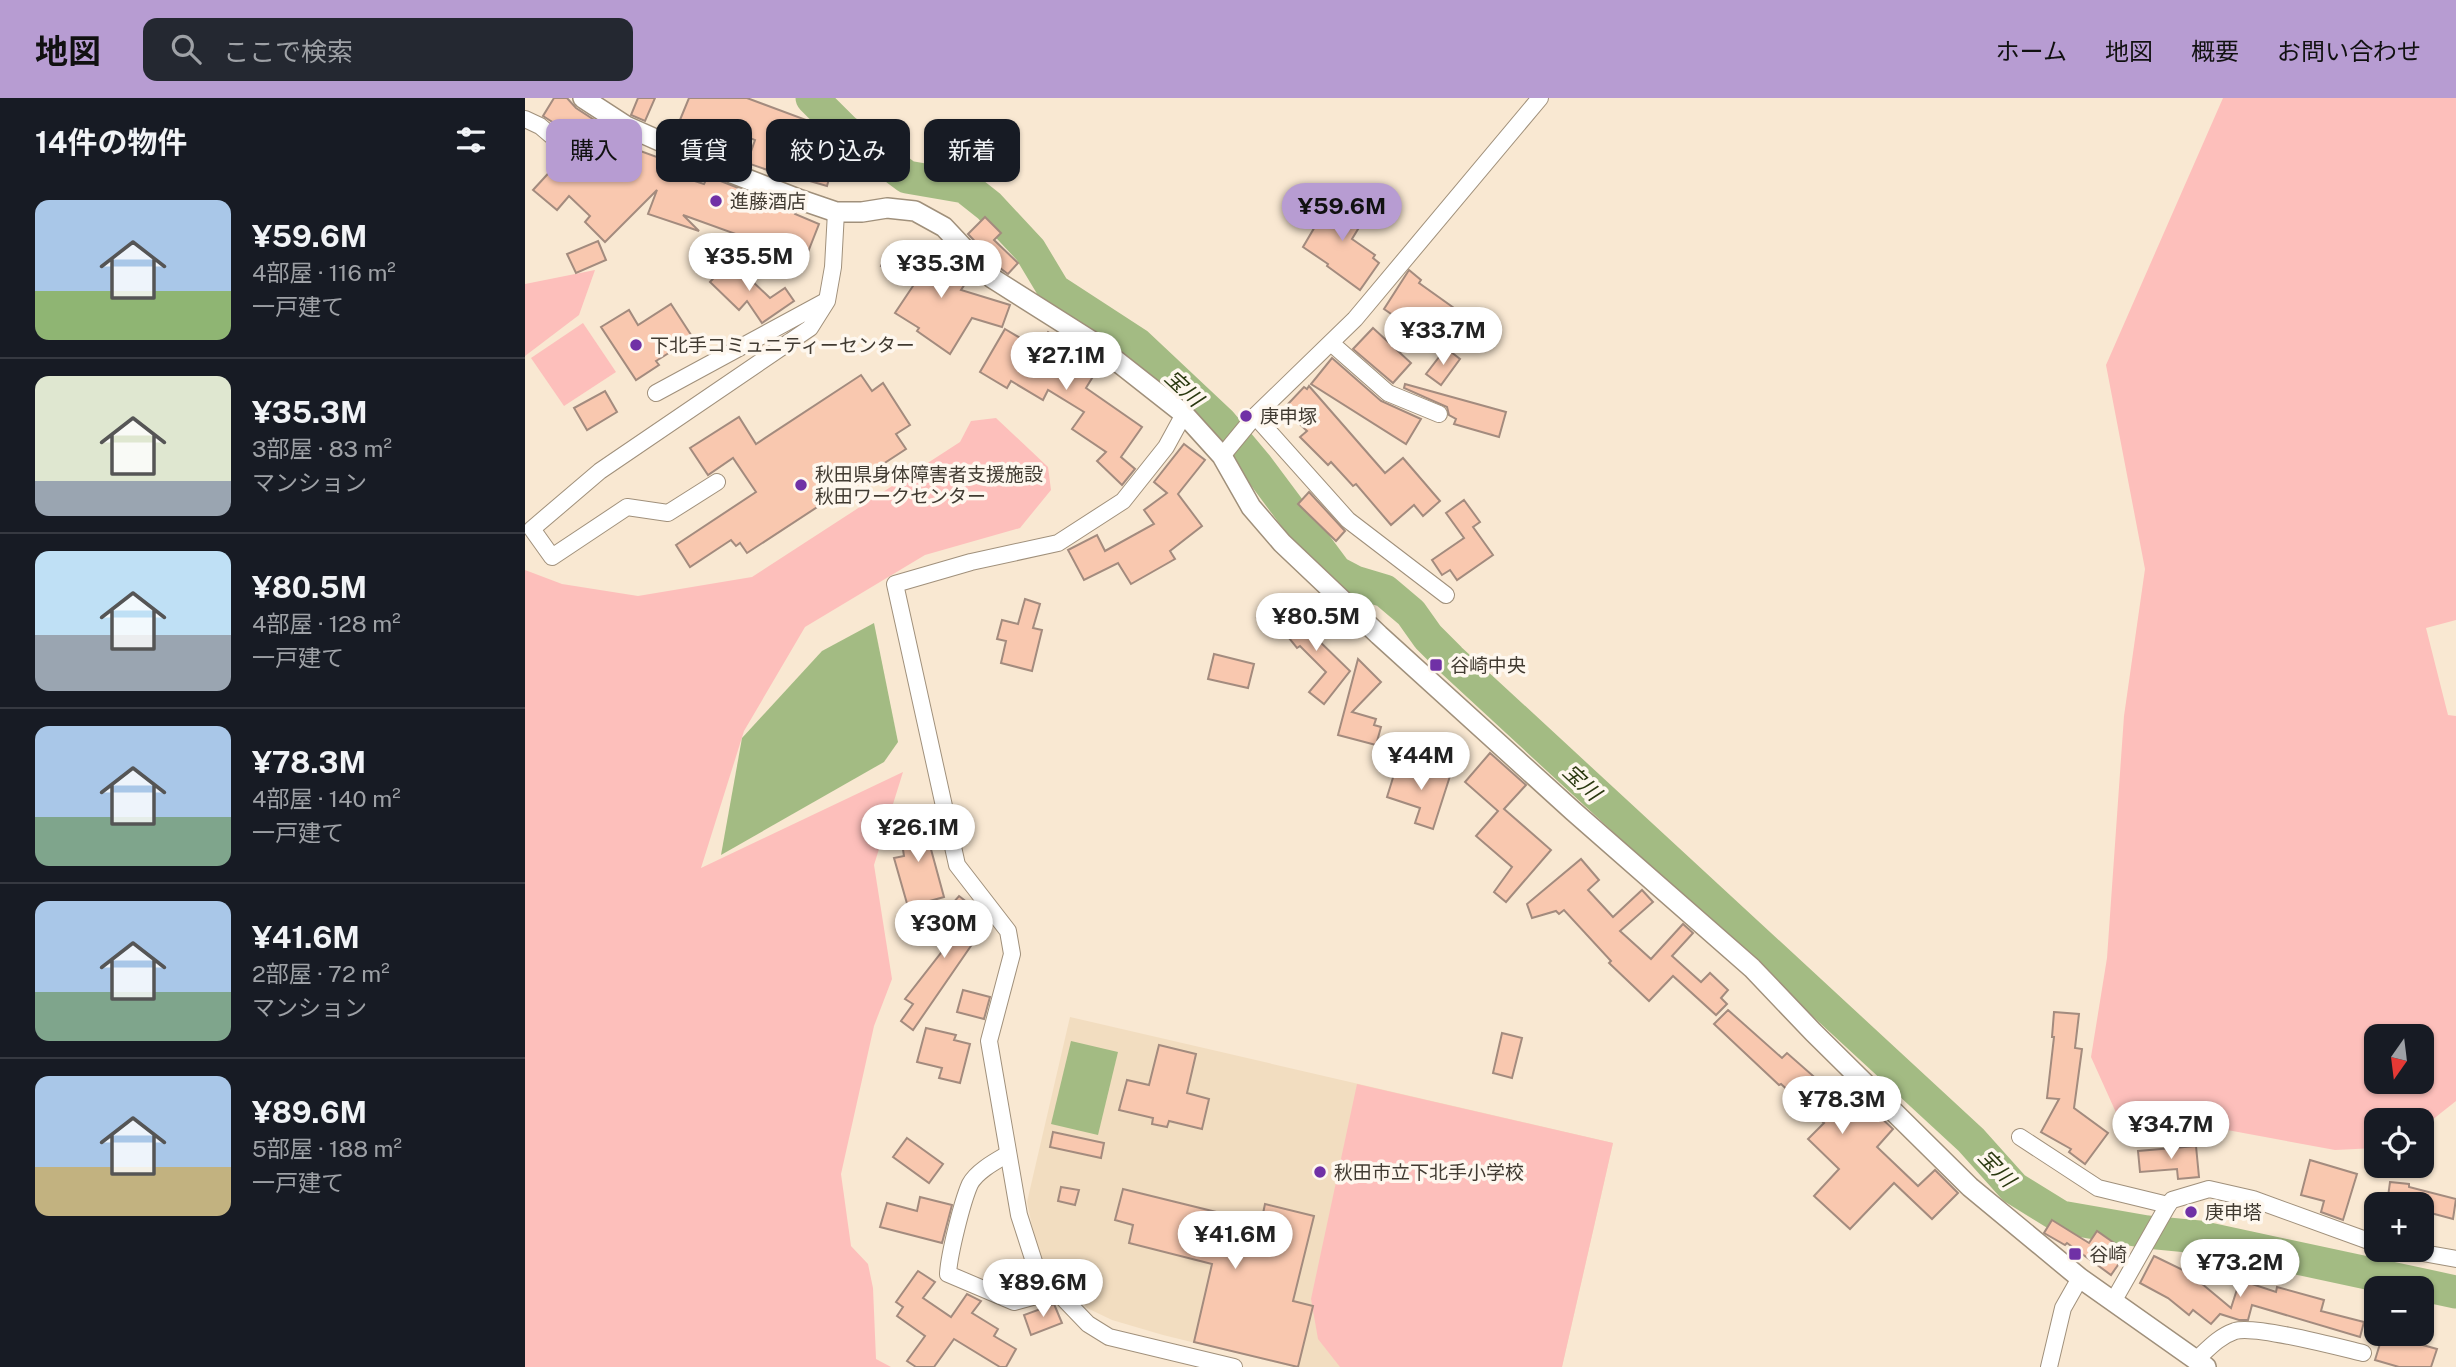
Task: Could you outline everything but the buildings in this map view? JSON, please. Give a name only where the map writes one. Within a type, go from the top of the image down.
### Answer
[{"type":"street","points":[[583,98],[626,125],[734,174],[836,212],[887,208],[915,211],[944,227],[992,278],[1090,340],[1184,414],[1225,452],[1251,507],[1291,552],[1378,635],[1573,811],[1752,968],[1970,1187],[2080,1278],[2201,1364],[2221,1337],[2238,1330],[2279,1335],[2363,1353]]},
{"type":"street","points":[[1225,452],[1251,420],[1355,319],[1541,98]]},
{"type":"street","points":[[525,119],[546,131]]},
{"type":"street","points":[[717,482],[668,513],[627,507],[552,557],[532,529],[600,471],[810,328],[827,301],[833,267],[836,212]]},
{"type":"street","points":[[656,393],[827,301]]},
{"type":"street","points":[[1331,343],[1388,393],[1439,414]]},
{"type":"street","points":[[1184,414],[1166,447],[1123,501],[1058,543],[971,562],[895,584],[957,865],[1008,931],[1011,941],[1012,954],[989,1041],[1019,1215],[1037,1270],[1089,1324],[1109,1337],[1234,1367]]},
{"type":"street","points":[[1251,420],[1348,520],[1446,595]]},
{"type":"street","points":[[2020,1137],[2098,1188],[2164,1211]]},
{"type":"street","points":[[1008,1154],[987,1167],[971,1182],[949,1260],[948,1274],[1014,1302],[1036,1296],[1053,1287]]},
{"type":"street","points":[[2114,1300],[2172,1200],[2209,1189],[2253,1199],[2364,1239]]},
{"type":"street","points":[[2434,1255],[2456,1259]]},
{"type":"street","points":[[2049,1367],[2063,1308],[2080,1278]]},
{"type":"shaded area","points":[[2223,98],[2456,98],[2456,620],[2426,628],[2448,715],[2456,716],[2456,1101],[2434,1118],[2434,1108],[2364,1108],[2364,1149],[2335,1150],[2184,1122],[2118,1117],[2091,1057],[2107,958],[2124,716],[2145,569],[2106,365]]},
{"type":"shaded area","points":[[595,270],[579,315],[525,356],[525,284]]},
{"type":"shaded area","points":[[583,323],[616,372],[564,406],[531,358]]},
{"type":"shaded area","points":[[996,418],[1048,467],[1051,490],[1020,528],[925,555],[805,627],[744,731],[701,868],[903,772],[874,865],[892,979],[874,1026],[841,1174],[851,1246],[868,1264],[873,1288],[876,1359],[891,1367],[525,1367],[525,570],[562,584],[638,596],[752,577],[960,442],[971,421]]},
{"type":"shaded area","points":[[874,623],[898,742],[884,762],[721,855],[742,738],[822,651]]},
{"type":"shaded area","name":"秋田市立下北手小学校","points":[[1070,1017],[1613,1143],[1562,1367],[1293,1367],[1163,1335],[1112,1320],[1087,1308],[1039,1260],[1027,1202]]},
{"type":"shaded area","points":[[1071,1041],[1118,1052],[1098,1135],[1051,1124]]},
{"type":"shaded area","points":[[1357,1084],[1613,1143],[1562,1367],[1340,1367],[1318,1339],[1311,1299]]},
{"type":"waterway","name":"宝川","points":[[812,98],[844,130],[907,177],[965,187],[989,206],[1030,250],[1054,290],[1137,344],[1221,423],[1257,466],[1336,572],[1355,582],[1385,591],[1411,613],[1428,637],[1450,659],[1971,1140],[2014,1188],[2061,1217],[2147,1232],[2199,1237],[2456,1292]]},
{"type":"place","name":"進藤酒店","points":[[716,201]]},
{"type":"place","name":"下北手コミュニティーセンター","points":[[636,345]]},
{"type":"place","name":"庚申塚","points":[[1246,416]]},
{"type":"place","name":"秋田県身体障害者支援施設 秋田ワークセンター","points":[[801,485]]},
{"type":"place","name":"谷崎中央","points":[[1436,665]]},
{"type":"place","name":"秋田市立下北手小学校","points":[[1320,1172]]},
{"type":"place","name":"庚申塔","points":[[2191,1212]]},
{"type":"place","name":"谷崎","points":[[2075,1254]]}]
